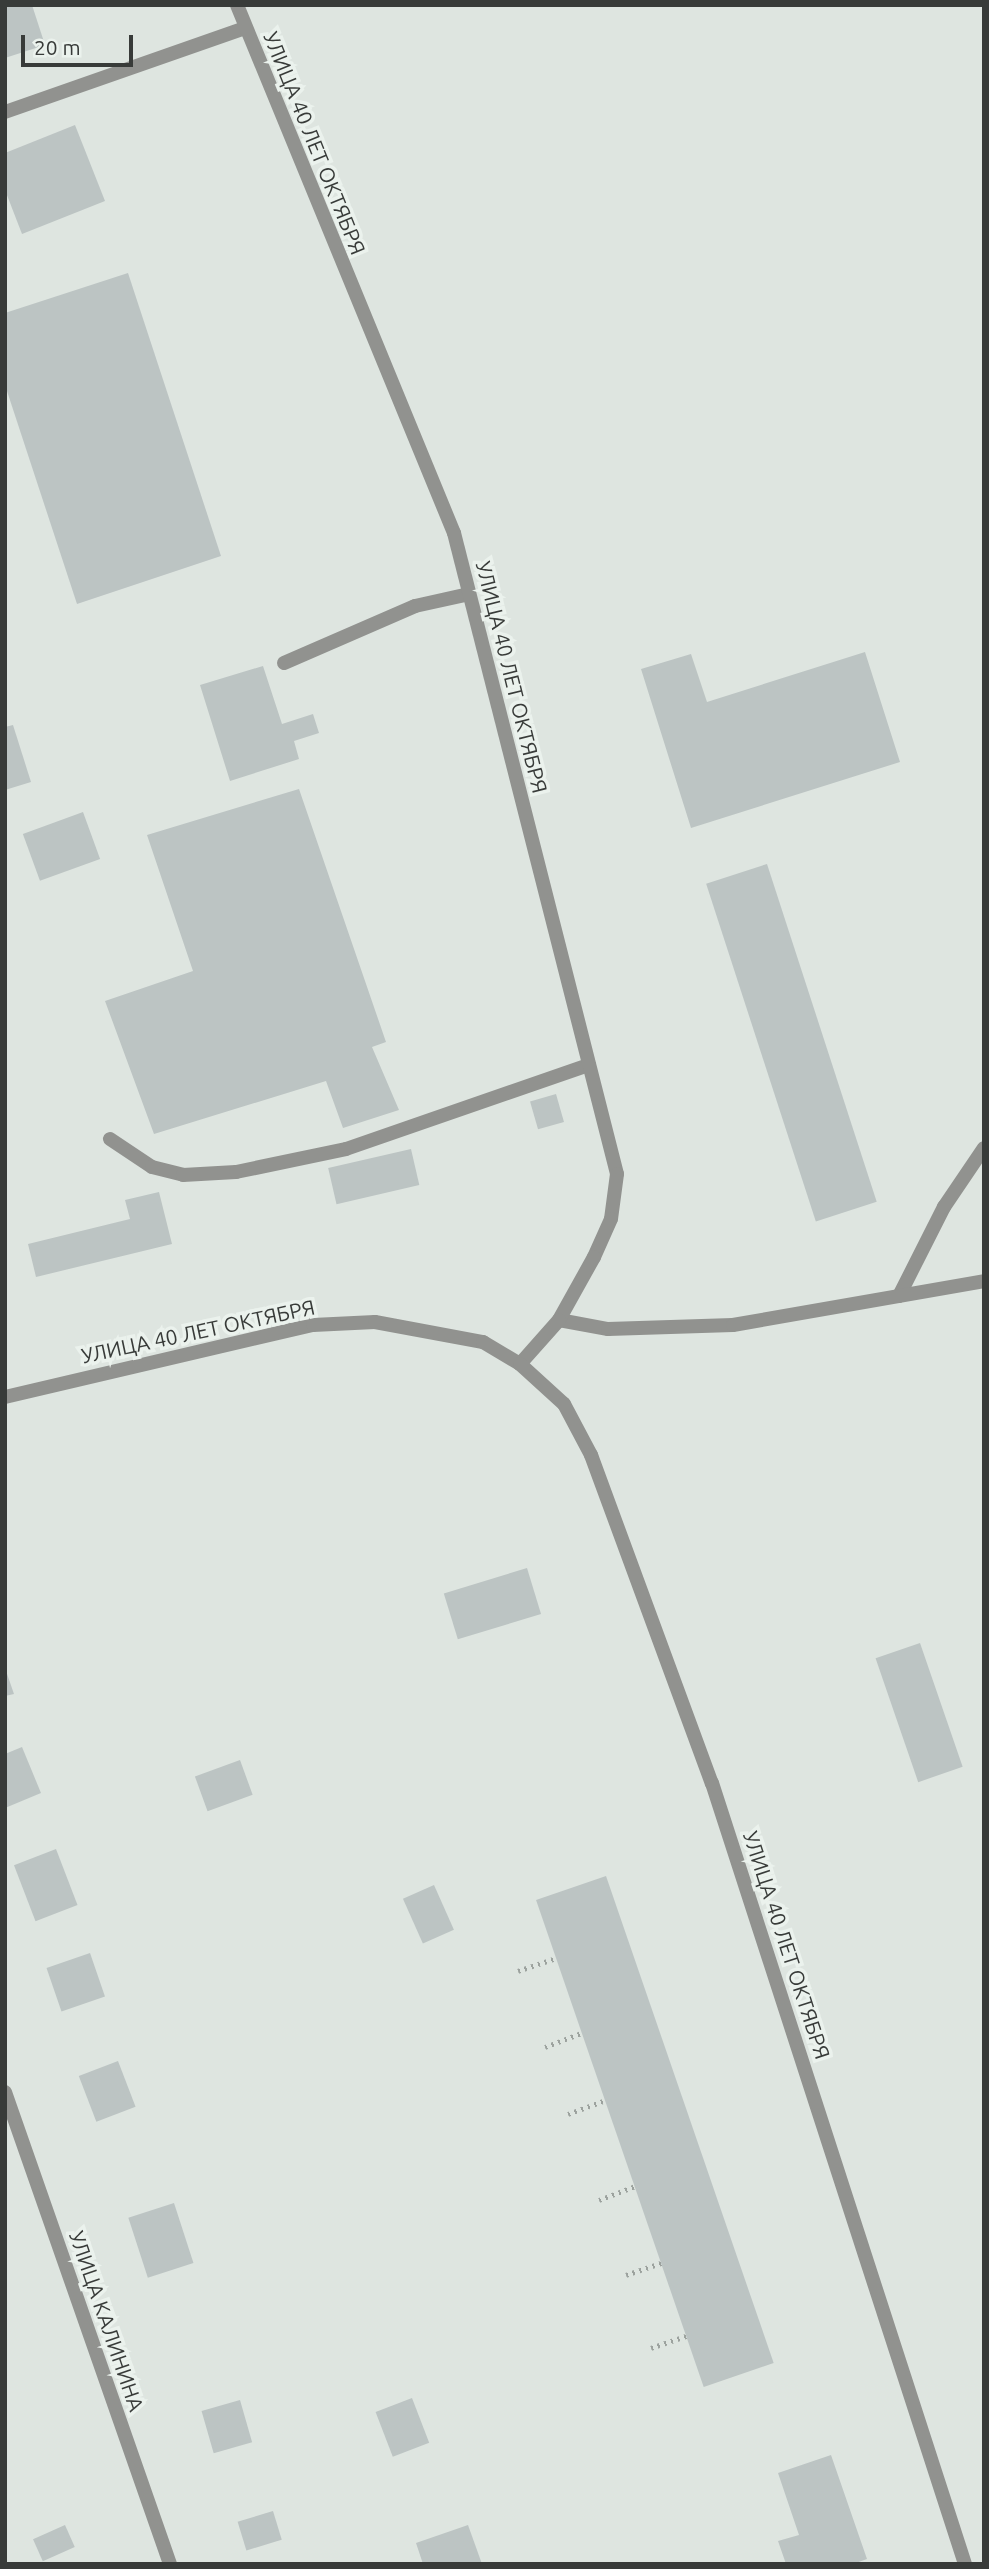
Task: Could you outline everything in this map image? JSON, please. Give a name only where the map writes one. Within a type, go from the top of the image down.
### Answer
[{"type":"street","name":"УЛИЦА 40 ЛЕТ ОКТЯБРЯ","points":[[237,5],[454,533],[617,1174],[611,1219],[559,1320],[520,1364]]},
{"type":"street","points":[[5,112],[245,28]]},
{"type":"street","points":[[285,663],[415,606],[469,594]]},
{"type":"street","points":[[110,1139],[152,1167],[183,1175],[236,1172],[346,1149],[589,1065]]},
{"type":"street","points":[[899,1296],[944,1208],[984,1147]]},
{"type":"street","points":[[559,1320],[608,1329],[733,1325],[984,1281]]},
{"type":"street","name":"УЛИЦА 40 ЛЕТ ОКТЯБРЯ","points":[[5,1397],[313,1325],[375,1322],[433,1330],[483,1342],[520,1364],[564,1404],[591,1455],[712,1783],[965,2564]]},
{"type":"street","name":"УЛИЦА КАЛИНИНА","points":[[5,2092],[170,2564]]},
{"type":"path","points":[[518,1971],[556,1958]]},
{"type":"path","points":[[545,2047],[582,2033]]},
{"type":"path","points":[[568,2114],[606,2100]]},
{"type":"path","points":[[599,2200],[636,2186]]},
{"type":"path","points":[[626,2275],[663,2262]]},
{"type":"path","points":[[651,2348],[688,2335]]},
{"type":"building","points":[[5,5],[32,5],[45,45],[5,58]]},
{"type":"building","points":[[75,125],[105,201],[22,234],[5,190],[5,153]]},
{"type":"building","points":[[128,273],[221,556],[77,604],[5,385],[5,313]]},
{"type":"building","points":[[865,652],[900,762],[691,828],[641,669],[691,654],[707,702]]},
{"type":"building","points":[[263,666],[282,724],[313,714],[319,733],[294,741],[299,759],[230,781],[200,685]]},
{"type":"building","points":[[13,725],[31,782],[5,790],[5,727]]},
{"type":"building","points":[[299,789],[386,1042],[372,1047],[399,1110],[343,1128],[326,1081],[154,1134],[105,1001],[193,971],[147,835]]},
{"type":"building","points":[[83,812],[100,859],[40,881],[23,834]]},
{"type":"building","points":[[767,864],[877,1202],[816,1221],[706,884]]},
{"type":"building","points":[[556,1094],[564,1122],[538,1129],[530,1101]]},
{"type":"building","points":[[411,1149],[419,1185],[337,1204],[328,1168]]},
{"type":"building","points":[[159,1192],[172,1244],[36,1277],[28,1244],[130,1219],[125,1200]]},
{"type":"building","points":[[527,1568],[541,1614],[458,1639],[444,1593]]},
{"type":"building","points":[[920,1643],[963,1767],[918,1782],[876,1658]]},
{"type":"building","points":[[5,1668],[14,1694],[5,1696]]},
{"type":"building","points":[[22,1747],[41,1793],[5,1808],[5,1754]]},
{"type":"building","points":[[240,1760],[253,1795],[208,1811],[195,1776]]},
{"type":"building","points":[[56,1849],[78,1905],[35,1921],[14,1865]]},
{"type":"building","points":[[606,1876],[774,2363],[704,2387],[536,1900]]},
{"type":"building","points":[[434,1885],[454,1930],[423,1944],[403,1899]]},
{"type":"building","points":[[90,1953],[105,1996],[61,2011],[47,1968]]},
{"type":"building","points":[[118,2061],[136,2107],[96,2122],[79,2076]]},
{"type":"building","points":[[174,2203],[193,2263],[148,2278],[128,2218]]},
{"type":"building","points":[[412,2398],[429,2443],[393,2457],[376,2412]]},
{"type":"building","points":[[240,2400],[252,2442],[214,2453],[202,2411]]},
{"type":"building","points":[[831,2455],[867,2559],[853,2564],[786,2564],[778,2541],[799,2535],[778,2473]]},
{"type":"building","points":[[273,2511],[282,2540],[246,2551],[238,2522]]},
{"type":"building","points":[[65,2525],[75,2547],[43,2561],[33,2539]]},
{"type":"building","points":[[468,2525],[482,2564],[423,2564],[416,2543]]}]
